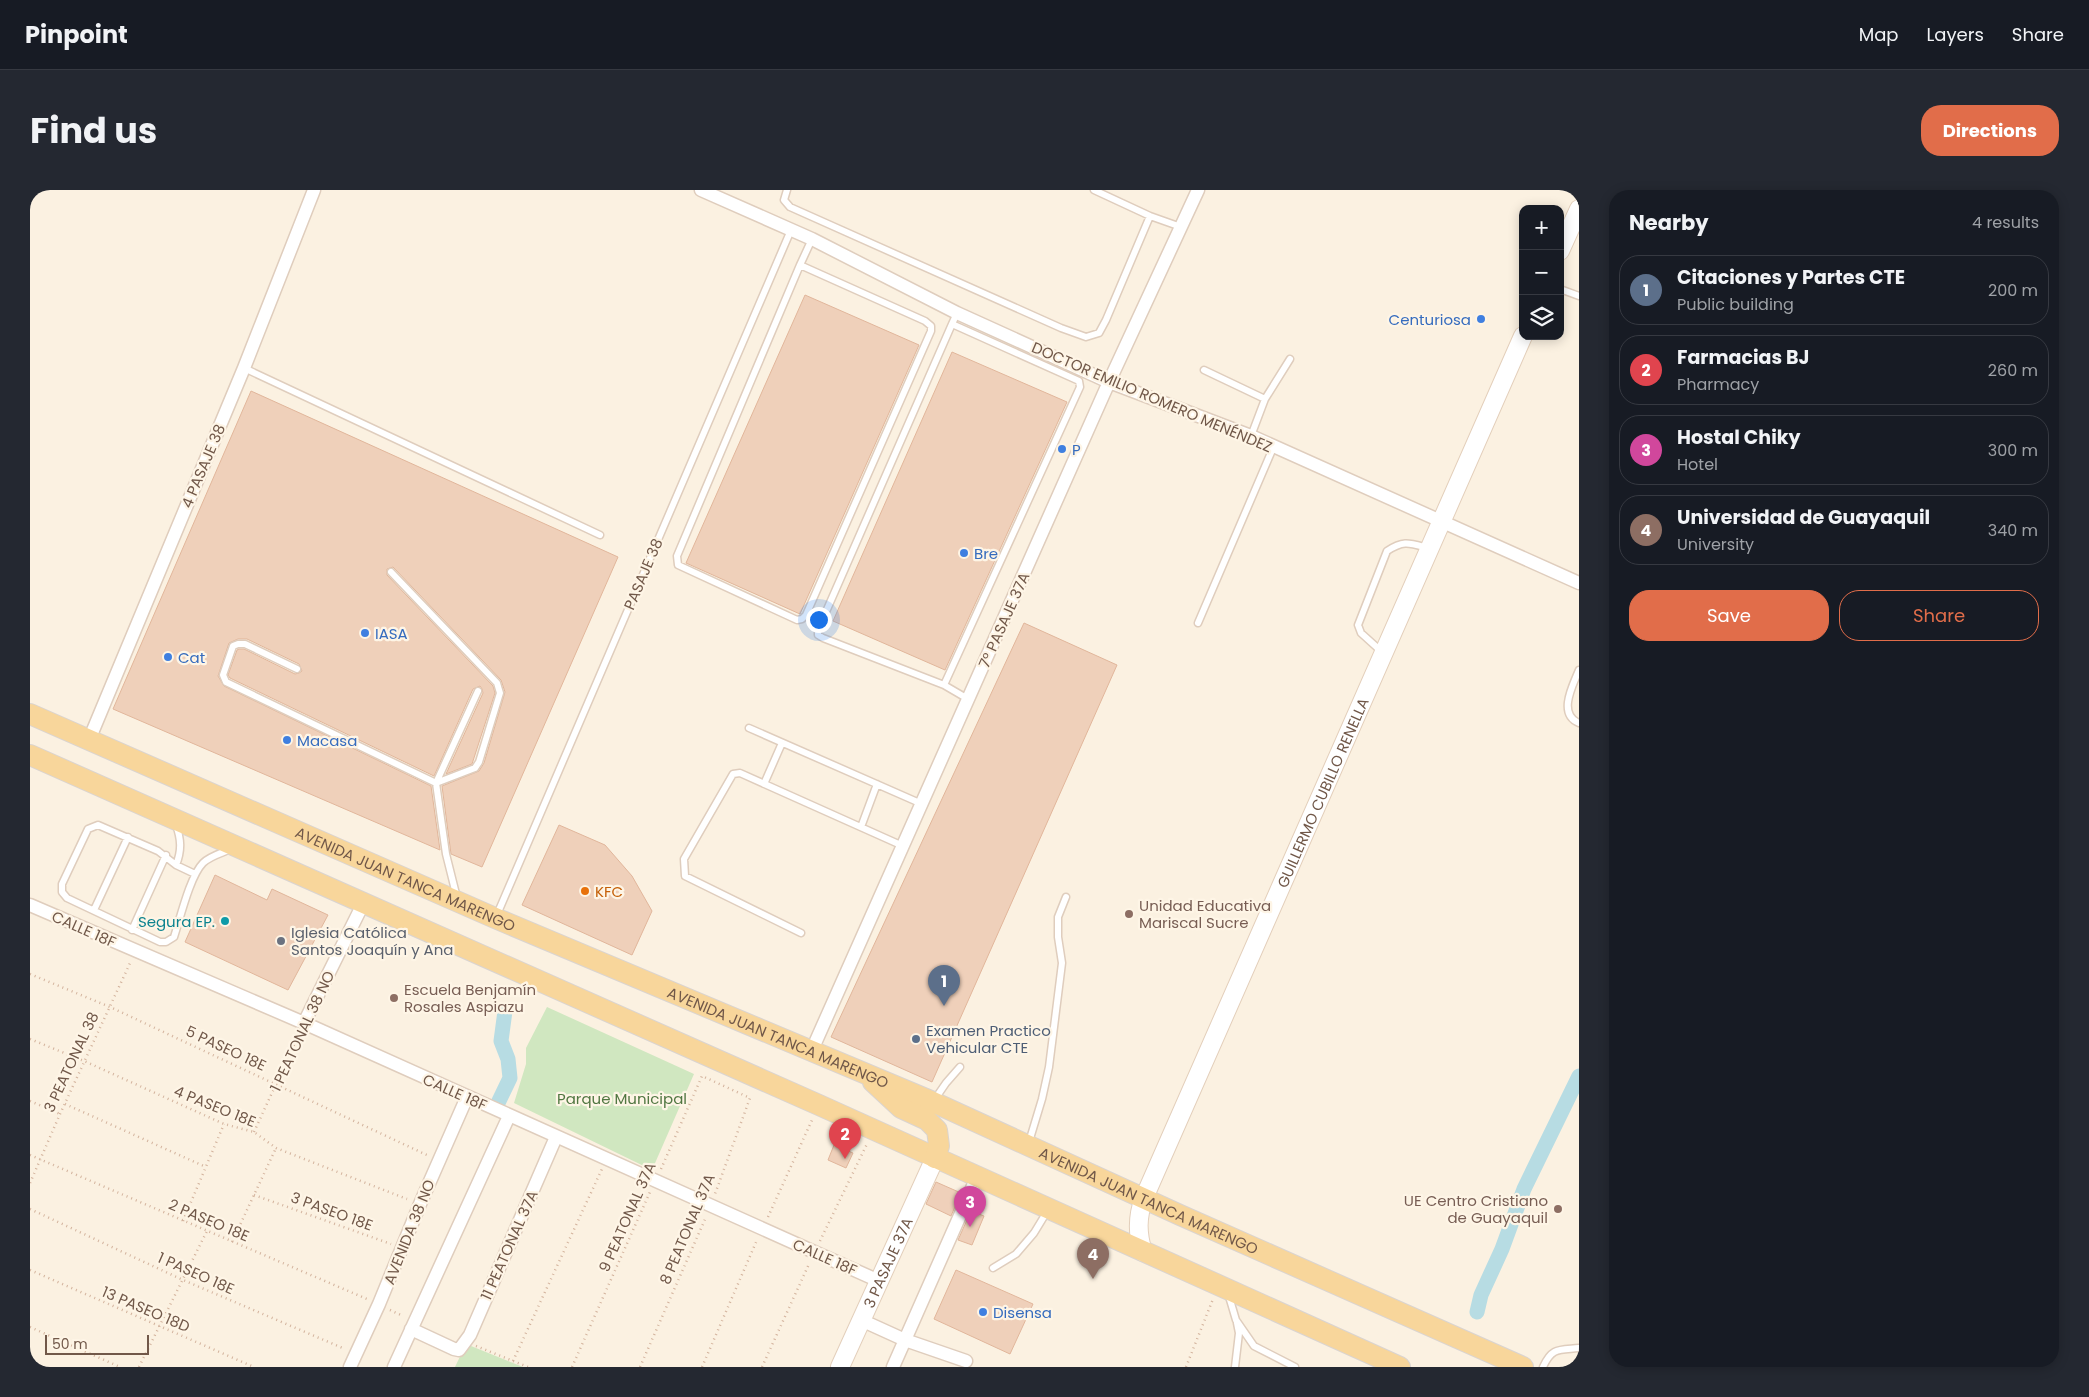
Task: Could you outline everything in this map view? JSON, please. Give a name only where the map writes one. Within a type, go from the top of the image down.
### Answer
[{"type":"main road","name":"AVENIDA JUAN TANCA MARENGO","points":[[30,714],[40,721],[89,740],[495,918],[933,1102],[1522,1367]]},
{"type":"main road","points":[[30,755],[1400,1367]]},
{"type":"main road","points":[[863,1072],[901,1108],[934,1125],[939,1136],[939,1146],[935,1158]]},
{"type":"street","name":"4 PASAJE 38","points":[[89,740],[244,368],[314,190]]},
{"type":"street","name":"DOCTOR EMILIO ROMERO MENÉNDEZ","points":[[702,190],[812,239],[954,319],[1109,382],[1251,436],[1273,448],[1579,583]]},
{"type":"street","name":"7° PASAJE 37A","points":[[812,1050],[1109,382],[1198,190]]},
{"type":"street","points":[[1560,250],[1579,209]]},
{"type":"street","name":"GUILLERMO CUBILLO RENELLA","points":[[1143,1252],[1139,1239],[1138,1225],[1144,1198],[1521,340]]},
{"type":"street","name":"1 PEATONAL 38 NO","points":[[304,1023],[363,904]]},
{"type":"street","name":"CALLE 18F","points":[[30,905],[304,1023],[879,1281]]},
{"type":"street","name":"AVENIDA 38 NO","points":[[350,1367],[379,1304],[438,1160],[467,1097]]},
{"type":"street","points":[[394,1367],[509,1116]]},
{"type":"street","name":"11 PEATONAL 37A","points":[[462,1346],[556,1137]]},
{"type":"street","name":"3 PASAJE 37A","points":[[840,1367],[935,1158]]},
{"type":"street","points":[[893,1367],[977,1177]]},
{"type":"street","points":[[861,1320],[905,1340],[966,1361]]},
{"type":"street","points":[[413,1325],[462,1346]]},
{"type":"lane","points":[[787,190],[784,200],[790,207],[1052,324],[1086,337],[1099,333],[1106,320],[1150,216]]},
{"type":"lane","points":[[1094,190],[1150,216],[1180,227]]},
{"type":"lane","name":"PASAJE 38","points":[[495,918],[791,230]]},
{"type":"lane","points":[[800,265],[924,321],[931,326],[931,331],[806,615],[802,619],[797,620],[678,565],[676,562],[677,556],[800,265],[812,239]]},
{"type":"lane","points":[[1564,290],[1579,296]]},
{"type":"lane","points":[[944,685],[1080,387],[1079,381],[954,319],[818,630],[818,634],[823,638],[944,685],[968,699]]},
{"type":"lane","points":[[1251,436],[1264,399],[1290,359]]},
{"type":"lane","points":[[244,368],[600,535]]},
{"type":"lane","points":[[1204,370],[1264,399]]},
{"type":"lane","points":[[1198,623],[1273,448]]},
{"type":"lane","points":[[1383,652],[1361,633],[1358,625],[1387,552],[1398,544],[1409,543],[1429,548]]},
{"type":"lane","points":[[298,669],[245,644],[238,644],[233,646],[223,675],[226,682],[436,783],[476,768],[500,693],[497,683],[391,572]]},
{"type":"lane","points":[[1579,670],[1567,706],[1569,714],[1579,723]]},
{"type":"lane","points":[[458,901],[446,854],[436,783],[478,691]]},
{"type":"lane","points":[[749,728],[922,804]]},
{"type":"lane","points":[[764,784],[782,743]]},
{"type":"lane","points":[[801,933],[685,876],[684,858],[733,774],[740,773],[903,846]]},
{"type":"lane","points":[[861,827],[877,784]]},
{"type":"lane","points":[[173,819],[181,839],[180,855],[176,864]]},
{"type":"lane","points":[[195,874],[176,864],[166,855],[98,825],[88,829],[62,884],[62,892],[67,898],[132,930],[160,942],[166,942],[174,937],[195,874],[203,863],[218,854],[236,848]]},
{"type":"lane","points":[[94,910],[128,837]]},
{"type":"lane","points":[[132,930],[166,855]]},
{"type":"lane","points":[[1028,1146],[1049,1067],[1062,963],[1058,937],[1058,917],[1066,897]]},
{"type":"lane","points":[[933,1102],[960,1067]]},
{"type":"lane","points":[[994,1268],[1016,1254],[1034,1233],[1049,1209]]},
{"type":"lane","points":[[1222,1288],[1236,1320],[1239,1333],[1235,1367]]},
{"type":"lane","points":[[1236,1320],[1254,1346],[1295,1367]]},
{"type":"lane","points":[[1543,1367],[1548,1356],[1555,1350],[1579,1348]]},
{"type":"path","name":"3 PEATONAL 38","points":[[30,1183],[39,1159],[136,952]]},
{"type":"path","name":"5 PASEO 18E","points":[[30,974],[110,1007],[438,1160]]},
{"type":"path","name":"1 PEATONAL 38 NO","points":[[254,1132],[304,1023]]},
{"type":"path","name":"4 PASEO 18E","points":[[30,1039],[84,1061],[224,1124],[254,1132],[276,1148],[420,1204]]},
{"type":"path","name":"9 PEATONAL 37A","points":[[572,1367],[702,1076],[750,1098]]},
{"type":"path","name":"8 PEATONAL 37A","points":[[640,1367],[710,1206],[750,1098]]},
{"type":"path","points":[[30,1101],[60,1114]]},
{"type":"path","points":[[65,1104],[206,1167]]},
{"type":"path","points":[[184,1221],[224,1124]]},
{"type":"path","points":[[232,1242],[276,1148]]},
{"type":"path","name":"2 PASEO 18E","points":[[30,1155],[379,1304],[413,1325]]},
{"type":"path","points":[[513,1361],[606,1159]]},
{"type":"path","name":"3 PASEO 18E","points":[[254,1195],[401,1248]]},
{"type":"path","name":"1 PASEO 18E","points":[[30,1209],[182,1280],[356,1353]]},
{"type":"path","points":[[139,1367],[207,1231]]},
{"type":"path","name":"13 PASEO 18D","points":[[30,1270],[254,1367]]},
{"type":"path","points":[[1186,1367],[1222,1288]]},
{"type":"path","points":[[30,1327],[120,1367]]},
{"type":"path","points":[[462,1346],[528,1367]]},
{"type":"green space","name":"Parque Municipal","points":[[547,1007],[694,1074],[652,1170],[514,1103],[526,1064],[526,1048]]},
{"type":"green space","points":[[466,1344],[523,1367],[455,1367]]},
{"type":"building","points":[[805,295],[919,345],[800,614],[686,563]]},
{"type":"building","points":[[952,352],[1067,402],[945,670],[833,621]]},
{"type":"building","name":"IASA","points":[[251,391],[618,557],[482,867],[451,854],[442,786],[479,771],[484,763],[505,692],[501,680],[393,567],[387,569],[387,575],[493,686],[495,693],[472,764],[446,774],[483,693],[480,686],[473,689],[434,776],[230,678],[228,675],[239,649],[244,649],[295,674],[302,671],[299,664],[247,639],[238,639],[229,643],[218,676],[224,686],[431,786],[440,850],[113,709]]},
{"type":"building","points":[[1024,623],[1117,665],[932,1082],[831,1037]]},
{"type":"building","name":"KFC","points":[[559,825],[605,845],[632,876],[652,911],[632,955],[522,905]]},
{"type":"building","points":[[215,875],[267,900],[272,889],[328,915],[288,990],[185,942]]},
{"type":"building","points":[[834,1145],[853,1153],[846,1168],[828,1160]]},
{"type":"building","points":[[936,1182],[961,1193],[951,1216],[926,1204]]},
{"type":"building","points":[[971,1211],[984,1216],[972,1245],[958,1240]]},
{"type":"building","name":"Disensa","points":[[956,1270],[1033,1304],[1010,1354],[934,1319]]},
{"type":"waterway","points":[[498,1103],[510,1078],[508,1059],[501,1041],[505,1011]]},
{"type":"waterway","points":[[1477,1312],[1481,1295],[1502,1249],[1524,1189],[1579,1076]]},
{"type":"place","name":"Centuriosa","points":[[1481,319]]},
{"type":"place","name":"P","points":[[1062,449]]},
{"type":"place","name":"Bre","points":[[964,553]]},
{"type":"place","name":"IASA","points":[[365,633]]},
{"type":"place","name":"Cat","points":[[168,657]]},
{"type":"place","name":"Macasa","points":[[287,740]]},
{"type":"place","name":"KFC","points":[[585,891]]},
{"type":"place","name":"Unidad Educativa Mariscal Sucre","points":[[1129,914]]},
{"type":"place","name":"Segura EP.","points":[[225,921]]},
{"type":"place","name":"Iglesia Católica Santos Joaquín y Ana","points":[[281,941]]},
{"type":"place","name":"Escuela Benjamín Rosales Aspiazu","points":[[394,998]]},
{"type":"place","name":"Citaciones y Partes CTE","points":[[944,1006]]},
{"type":"place","name":"Examen Practico Vehicular CTE","points":[[916,1039]]},
{"type":"place","name":"Farmacias BJ","points":[[845,1159]]},
{"type":"place","name":"UE Centro Cristiano de Guayaquil","points":[[1558,1209]]},
{"type":"place","name":"Hostal Chiky","points":[[970,1227]]},
{"type":"place","name":"Universidad de Guayaquil","points":[[1093,1279]]},
{"type":"place","name":"Disensa","points":[[983,1312]]}]
